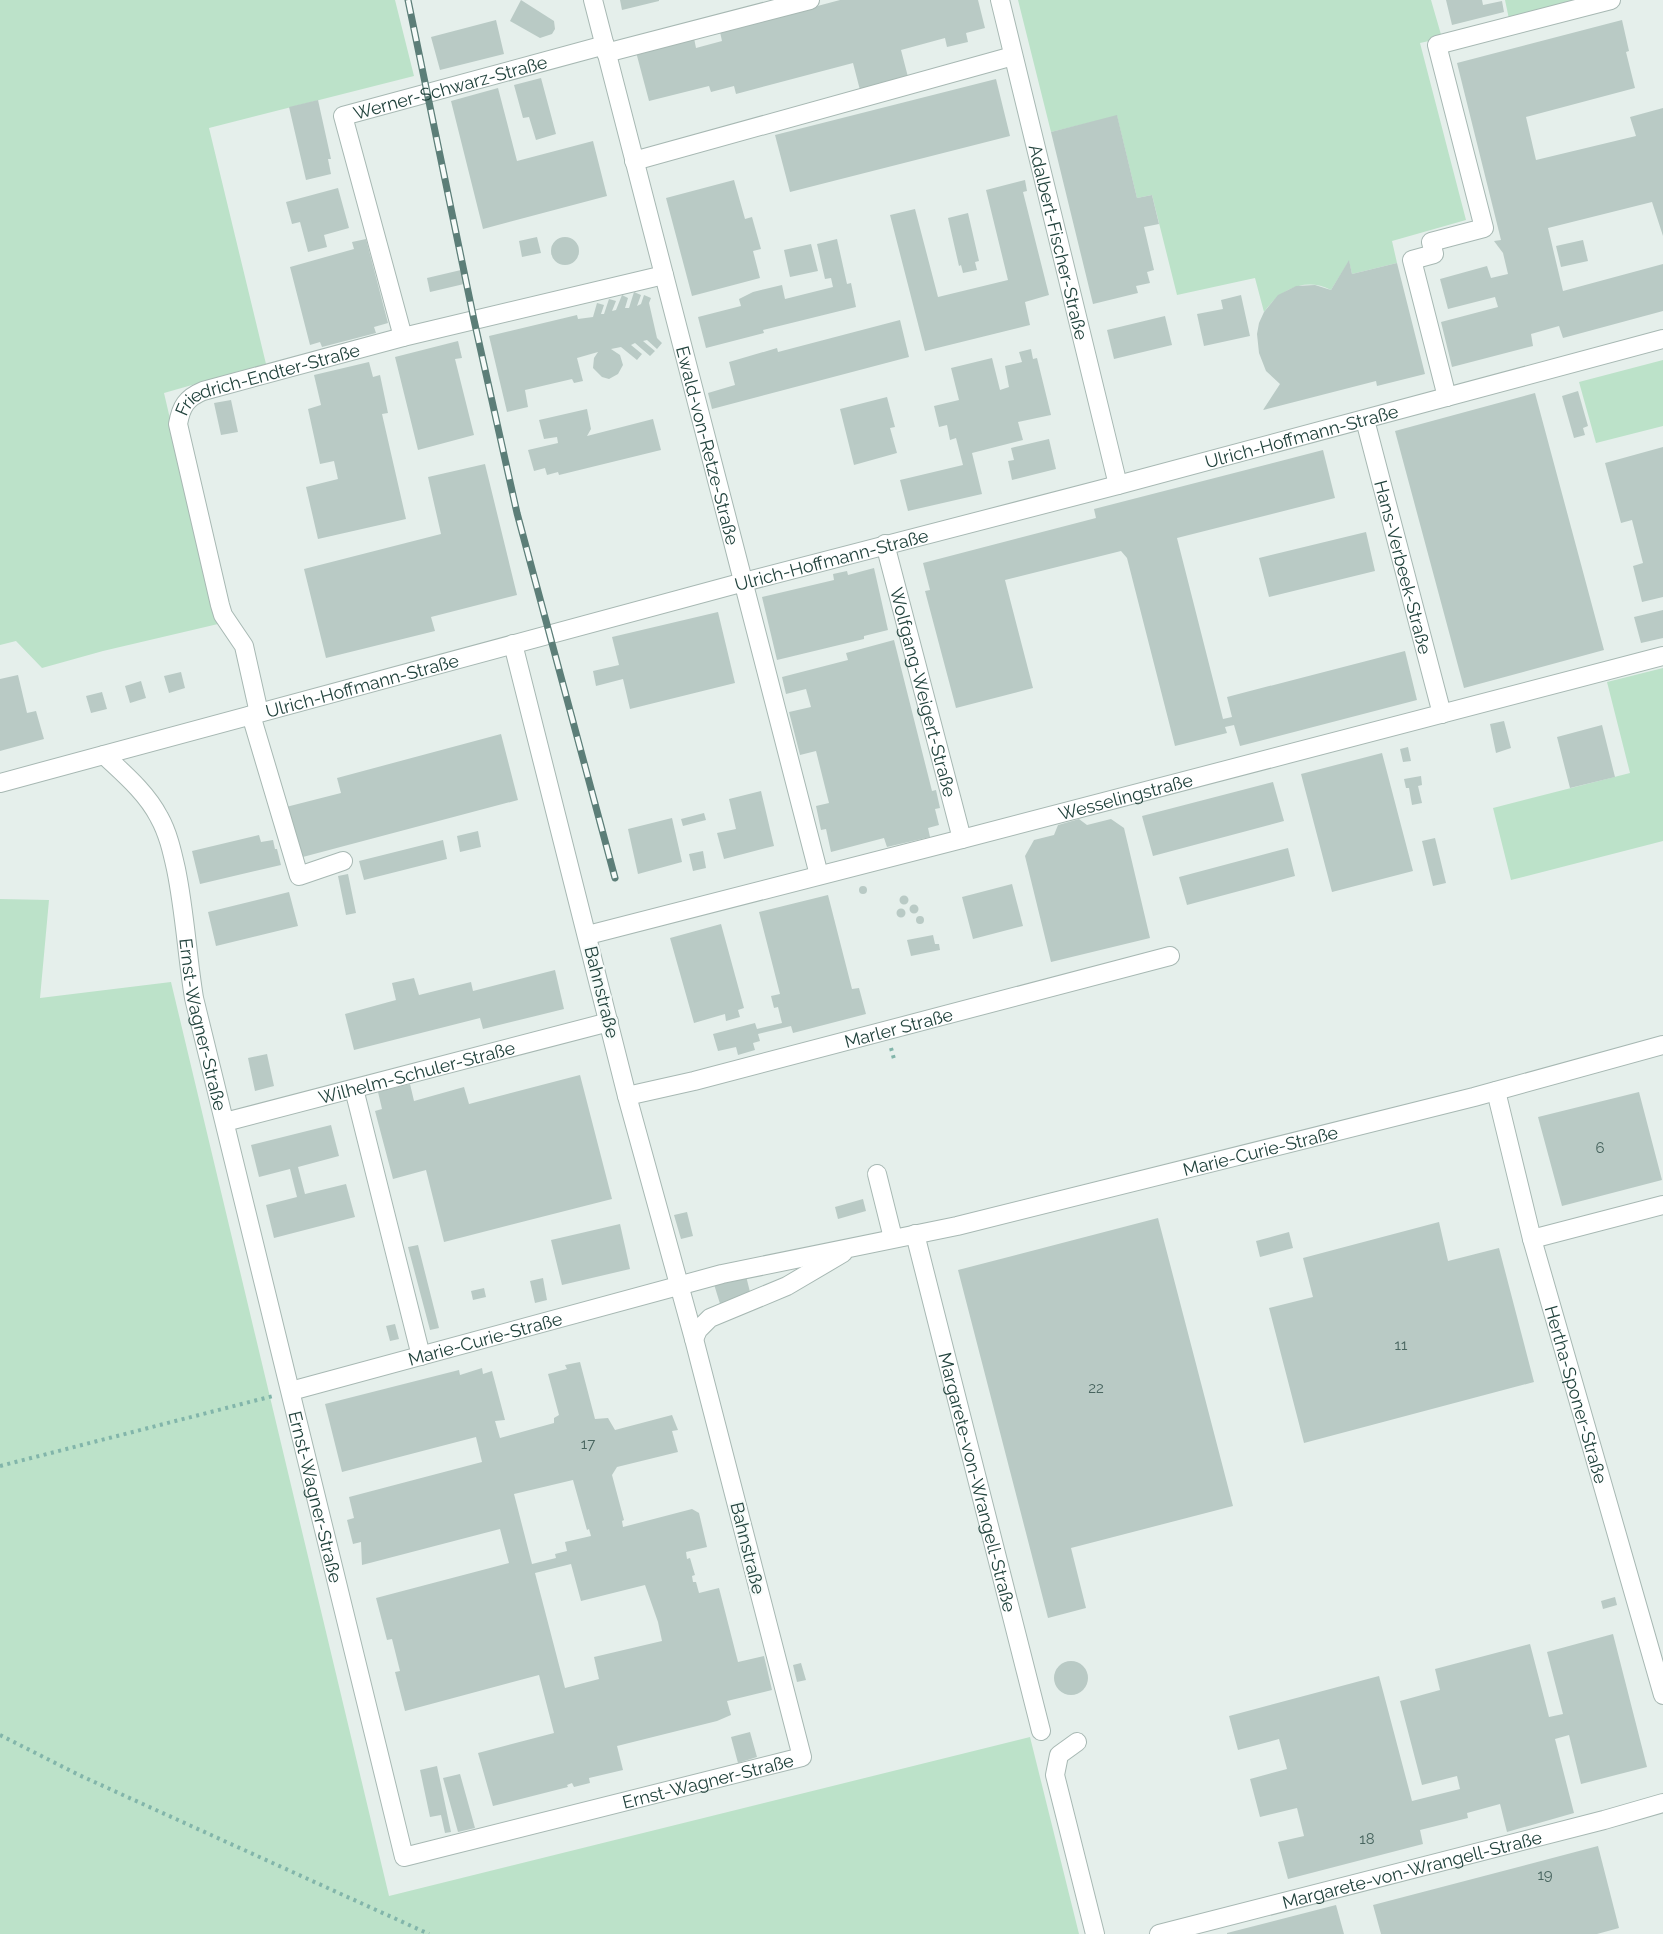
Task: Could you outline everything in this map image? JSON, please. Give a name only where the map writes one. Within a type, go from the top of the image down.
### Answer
[{"type":"street","name":"Ewald-von-Retze-Straße","points":[[593,0],[819,875]]},
{"type":"street","points":[[605,49],[779,4],[810,0]]},
{"type":"street","name":"Adalbert-Fischer-Straße","points":[[1000,0],[1118,485]]},
{"type":"street","points":[[1447,397],[1412,260],[1434,254],[1431,242],[1484,228],[1437,45],[1611,0]]},
{"type":"street","name":"Werner-Schwarz-Straße","points":[[404,337],[343,116],[605,49]]},
{"type":"street","points":[[634,162],[1013,56]]},
{"type":"street","name":"Friedrich-Endter-Straße","points":[[344,861],[299,876],[255,714],[244,646],[223,615],[220,605],[178,424],[180,410],[193,395],[203,391],[404,337],[664,275]]},
{"type":"street","name":"Ulrich-Hoffmann-Straße","points":[[0,783],[885,544],[1365,420],[1663,339]]},
{"type":"street","name":"Hans-Verbeek-Straße","points":[[1365,420],[1442,714]]},
{"type":"street","name":"Wolfgang-Weigert-Straße","points":[[885,544],[962,839]]},
{"type":"street","name":"Bahnstraße","points":[[513,644],[627,1096],[680,1285],[802,1757]]},
{"type":"street","name":"Wesselingstraße","points":[[588,935],[1663,656]]},
{"type":"street","name":"Ernst-Wagner-Straße","points":[[104,755],[148,801],[159,816],[170,843],[185,913],[194,998],[404,1857],[802,1757]]},
{"type":"street","name":"Marler Straße","points":[[627,1096],[694,1081],[1170,956]]},
{"type":"street","name":"Wilhelm-Schuler-Straße","points":[[225,1122],[609,1022]]},
{"type":"street","name":"Marie-Curie-Straße","points":[[291,1391],[722,1274],[915,1234],[1070,1198],[1496,1091],[1663,1045]]},
{"type":"street","points":[[354,1089],[422,1356]]},
{"type":"street","name":"Hertha-Sponer-Straße","points":[[1496,1091],[1532,1239],[1663,1695]]},
{"type":"street","points":[[877,1174],[893,1238]]},
{"type":"street","points":[[1532,1239],[1663,1205]]},
{"type":"street","name":"Margarete-von-Wrangell-Straße","points":[[915,1234],[1041,1731]]},
{"type":"street","points":[[694,1339],[698,1330],[710,1318],[787,1286],[855,1246]]},
{"type":"street","points":[[1077,1742],[1059,1755],[1054,1775],[1095,1934]]},
{"type":"street","name":"Margarete-von-Wrangell-Straße","points":[[1159,1934],[1663,1803]]},
{"type":"path","points":[[890,1042],[894,1059]]},
{"type":"path","points":[[0,1466],[291,1391]]},
{"type":"path","points":[[0,1734],[79,1775],[429,1934]]},
{"type":"green space","points":[[0,0],[395,0],[414,76],[209,128],[266,364],[164,393],[218,624],[42,668],[16,641],[0,645]]},
{"type":"green space","points":[[1018,0],[1431,0],[1442,38],[1420,43],[1466,220],[1392,241],[1397,263],[1352,274],[1349,261],[1331,290],[1312,284],[1302,285],[1277,297],[1264,312],[1255,278],[1177,295],[1152,195],[1137,198],[1117,116],[1051,132]]},
{"type":"green space","points":[[1505,0],[1576,0],[1509,19]]},
{"type":"green space","points":[[1663,360],[1663,426],[1596,443],[1579,382]]},
{"type":"green space","points":[[1663,668],[1663,841],[1511,880],[1493,808],[1630,773],[1607,682]]},
{"type":"green space","points":[[0,899],[49,900],[40,998],[171,982],[389,1896],[1030,1737],[1079,1934],[0,1934]]},
{"type":"building","points":[[521,0],[554,21],[555,29],[552,34],[540,38],[510,21]]},
{"type":"building","points":[[620,0],[659,0],[659,1],[622,10]]},
{"type":"building","points":[[840,0],[978,0],[985,28],[966,33],[968,42],[947,47],[945,38],[901,50],[908,77],[860,90],[853,63],[736,94],[734,86],[711,92],[709,86],[649,101],[636,52],[694,38],[696,48],[722,41],[720,32]]},
{"type":"building","points":[[1446,0],[1482,0],[1483,5],[1502,1],[1504,12],[1452,25]]},
{"type":"building","points":[[496,20],[504,54],[440,70],[431,37]]},
{"type":"building","points":[[1622,20],[1629,51],[1626,52],[1635,88],[1526,117],[1536,160],[1636,136],[1630,117],[1663,108],[1663,236],[1652,202],[1548,228],[1563,291],[1663,264],[1663,311],[1563,338],[1559,326],[1531,334],[1533,346],[1452,367],[1441,322],[1498,307],[1495,297],[1448,309],[1440,279],[1487,266],[1491,278],[1508,274],[1503,253],[1494,241],[1501,240],[1457,63]]},
{"type":"building","points":[[541,78],[556,134],[536,140],[529,117],[523,118],[514,85]]},
{"type":"building","points":[[996,79],[1010,136],[790,192],[775,135]]},
{"type":"building","points":[[498,88],[517,161],[593,141],[607,196],[483,229],[451,101]]},
{"type":"building","points":[[318,100],[331,159],[328,159],[331,174],[306,180],[289,107]]},
{"type":"building","points":[[1117,115],[1137,198],[1152,195],[1159,224],[1144,227],[1154,270],[1147,272],[1150,283],[1136,286],[1138,293],[1093,304],[1051,132]]},
{"type":"building","points":[[734,180],[745,219],[752,217],[761,249],[753,251],[760,278],[692,296],[666,198]]},
{"type":"building","points":[[1025,180],[1027,191],[1023,192],[1049,295],[1025,302],[1030,325],[925,351],[890,215],[915,209],[938,297],[1008,280],[986,190]]},
{"type":"building","points":[[338,188],[349,228],[324,235],[327,247],[308,252],[300,222],[292,224],[286,202]]},
{"type":"building","points":[[968,213],[979,261],[975,262],[977,270],[963,273],[961,265],[959,266],[948,218]]},
{"type":"building","points":[[537,237],[541,253],[522,257],[519,241]]},
{"type":"building","points":[[565,237],[575,241],[579,251],[575,261],[565,265],[555,261],[551,251],[555,241]]},
{"type":"building","points":[[366,239],[388,323],[374,327],[376,333],[322,347],[320,342],[310,345],[290,267],[354,249],[352,242]]},
{"type":"building","points":[[837,239],[847,284],[851,283],[856,307],[763,330],[764,333],[706,348],[698,317],[741,306],[739,299],[753,292],[782,285],[785,299],[833,287],[831,278],[825,279],[817,244]]},
{"type":"building","points":[[1583,240],[1588,261],[1561,267],[1556,246]]},
{"type":"building","points":[[811,244],[818,271],[790,277],[784,250]]},
{"type":"building","points":[[1349,260],[1352,274],[1397,263],[1425,374],[1377,386],[1376,381],[1263,410],[1280,384],[1266,371],[1259,353],[1257,334],[1264,312],[1278,295],[1296,286],[1315,285],[1331,290]]},
{"type":"building","points":[[461,270],[464,284],[430,292],[427,278]]},
{"type":"building","points":[[634,292],[641,295],[637,306],[641,304],[644,295],[651,298],[649,303],[657,338],[662,343],[657,349],[647,340],[643,341],[655,351],[650,356],[635,343],[631,345],[642,354],[637,360],[621,347],[611,349],[620,355],[623,365],[618,374],[609,379],[602,377],[593,368],[594,358],[598,352],[577,358],[583,381],[574,383],[572,379],[525,390],[528,407],[507,412],[489,336],[577,315],[578,319],[593,317],[597,303],[604,305],[601,314],[604,314],[609,299],[616,301],[612,311],[616,310],[622,295],[628,298],[625,308],[629,308]]},
{"type":"building","points":[[1241,295],[1250,336],[1204,346],[1197,314],[1223,309],[1221,300]]},
{"type":"building","points":[[1165,316],[1172,345],[1114,359],[1107,330]]},
{"type":"building","points":[[900,320],[909,357],[712,409],[708,393],[735,385],[729,362],[777,348],[778,352]]},
{"type":"building","points":[[458,341],[462,358],[455,359],[474,435],[418,450],[395,357]]},
{"type":"building","points":[[1031,349],[1033,359],[1037,358],[1051,415],[1018,422],[1023,440],[972,453],[982,494],[908,511],[900,480],[963,465],[956,438],[950,440],[947,425],[939,427],[934,406],[959,400],[951,368],[992,358],[1000,390],[1009,387],[1005,366],[1022,362],[1019,352]]},
{"type":"building","points":[[369,362],[373,377],[380,375],[388,413],[382,414],[406,519],[318,539],[306,487],[338,479],[334,461],[320,464],[308,409],[321,405],[314,375]]},
{"type":"building","points":[[1578,391],[1588,426],[1583,428],[1585,435],[1574,438],[1562,396]]},
{"type":"building","points":[[1535,393],[1604,650],[1464,688],[1395,431]]},
{"type":"building","points":[[887,397],[895,427],[890,428],[897,453],[854,465],[840,409]]},
{"type":"building","points":[[231,400],[238,432],[221,435],[214,403]]},
{"type":"building","points":[[587,409],[591,429],[587,436],[653,419],[661,450],[559,475],[558,472],[547,475],[545,468],[534,471],[528,450],[558,443],[557,437],[544,439],[539,420]]},
{"type":"building","points":[[1049,439],[1056,469],[1012,480],[1008,461],[1014,460],[1011,448]]},
{"type":"building","points":[[1663,447],[1663,597],[1642,602],[1633,566],[1643,563],[1632,520],[1621,523],[1605,463]]},
{"type":"building","points":[[1323,450],[1335,498],[1177,538],[1223,719],[1232,717],[1227,697],[1405,651],[1417,700],[1240,746],[1234,725],[1225,727],[1227,733],[1175,746],[1127,558],[1121,551],[1005,580],[1033,688],[956,708],[925,591],[930,590],[923,563],[1096,518],[1094,509]]},
{"type":"building","points":[[485,464],[517,595],[431,617],[435,631],[326,658],[304,569],[441,534],[428,477]]},
{"type":"building","points":[[1366,532],[1375,571],[1269,597],[1259,558]]},
{"type":"building","points":[[874,568],[888,630],[864,636],[864,639],[777,660],[762,597],[834,580],[833,574],[847,571],[848,575]]},
{"type":"building","points":[[1663,610],[1663,638],[1641,643],[1634,617]]},
{"type":"building","points":[[718,612],[735,683],[630,709],[623,679],[596,686],[593,671],[619,665],[612,637]]},
{"type":"building","points":[[894,640],[932,791],[936,790],[940,808],[935,809],[939,825],[928,828],[930,837],[887,847],[884,838],[831,852],[826,829],[821,830],[816,806],[829,803],[816,751],[800,755],[789,712],[811,707],[806,689],[786,694],[782,677],[848,660],[846,653]]},
{"type":"building","points":[[181,672],[185,688],[169,693],[164,676]]},
{"type":"building","points":[[18,675],[27,713],[36,711],[44,739],[0,751],[0,679]]},
{"type":"building","points":[[141,681],[146,698],[130,703],[125,686]]},
{"type":"building","points":[[102,692],[107,709],[91,713],[86,696]]},
{"type":"building","points":[[1504,721],[1511,748],[1496,753],[1490,724]]},
{"type":"building","points":[[1602,725],[1615,777],[1570,788],[1557,737]]},
{"type":"building","points":[[501,734],[518,800],[299,858],[286,807],[341,793],[337,778]]},
{"type":"building","points":[[1408,747],[1411,761],[1403,762],[1400,749]]},
{"type":"building","points":[[1382,753],[1413,871],[1332,892],[1301,774]]},
{"type":"building","points":[[1421,776],[1422,785],[1418,786],[1422,803],[1412,805],[1409,788],[1406,788],[1404,779]]},
{"type":"building","points":[[1273,782],[1284,821],[1153,856],[1142,816]]},
{"type":"building","points":[[761,791],[774,846],[724,859],[717,833],[736,829],[729,799]]},
{"type":"building","points":[[704,813],[706,820],[683,826],[681,819]]},
{"type":"building","points":[[672,818],[682,862],[638,874],[628,829]]},
{"type":"building","points":[[1079,819],[1087,825],[1111,819],[1124,828],[1150,938],[1051,962],[1025,856],[1034,840],[1054,835],[1058,825]]},
{"type":"building","points":[[478,831],[481,847],[460,852],[457,836]]},
{"type":"building","points":[[259,835],[261,842],[273,840],[281,865],[200,884],[192,851]]},
{"type":"building","points":[[1435,838],[1446,883],[1433,886],[1422,841]]},
{"type":"building","points":[[443,840],[447,859],[364,880],[359,861]]},
{"type":"building","points":[[1288,848],[1295,876],[1187,905],[1179,877]]},
{"type":"building","points":[[703,851],[706,868],[693,871],[689,854]]},
{"type":"building","points":[[348,874],[356,913],[346,915],[338,876]]},
{"type":"building","points":[[1012,884],[1023,926],[973,939],[962,897]]},
{"type":"building","points":[[863,886],[867,890],[863,894],[859,890]]},
{"type":"building","points":[[289,892],[298,926],[216,946],[208,912]]},
{"type":"building","points":[[828,895],[852,989],[859,988],[866,1014],[793,1033],[791,1026],[758,1034],[760,1041],[753,1043],[755,1050],[738,1055],[736,1047],[718,1051],[713,1034],[755,1023],[757,1029],[782,1023],[778,1007],[774,1008],[771,996],[780,994],[759,912]]},
{"type":"building","points":[[904,896],[908,900],[904,904],[900,900]]},
{"type":"building","points":[[914,905],[918,909],[914,913],[910,909]]},
{"type":"building","points":[[901,909],[905,913],[901,917],[897,913]]},
{"type":"building","points":[[920,916],[924,920],[920,924],[916,920]]},
{"type":"building","points":[[721,924],[744,1008],[738,1010],[740,1017],[726,1021],[725,1014],[694,1023],[670,938]]},
{"type":"building","points":[[933,935],[935,944],[939,944],[940,950],[911,956],[907,940]]},
{"type":"building","points":[[555,970],[564,1009],[483,1029],[480,1018],[354,1050],[345,1014],[396,1000],[392,983],[414,978],[419,995],[471,982],[473,991]]},
{"type":"building","points":[[267,1054],[274,1086],[255,1091],[248,1058]]},
{"type":"building","points":[[580,1075],[612,1199],[444,1242],[426,1170],[393,1179],[375,1111],[382,1109],[378,1092],[410,1084],[414,1101],[464,1087],[469,1104]]},
{"type":"building","points":[[1639,1092],[1662,1180],[1562,1206],[1538,1117]]},
{"type":"building","points":[[331,1125],[339,1156],[298,1167],[305,1194],[346,1184],[355,1217],[274,1238],[266,1205],[297,1197],[290,1169],[259,1177],[251,1145]]},
{"type":"building","points":[[863,1199],[866,1211],[838,1219],[835,1207]]},
{"type":"building","points":[[687,1212],[693,1236],[681,1239],[674,1215]]},
{"type":"building","points":[[1158,1218],[1233,1506],[1071,1548],[1086,1608],[1048,1618],[958,1270]]},
{"type":"building","points":[[1439,1222],[1448,1261],[1499,1248],[1534,1382],[1304,1443],[1269,1308],[1313,1297],[1303,1258]]},
{"type":"building","points":[[620,1224],[630,1269],[562,1285],[551,1240]]},
{"type":"building","points":[[1289,1232],[1293,1248],[1260,1257],[1256,1241]]},
{"type":"building","points":[[418,1245],[439,1328],[430,1330],[408,1247]]},
{"type":"building","points":[[745,1272],[752,1300],[721,1307],[713,1281]]},
{"type":"building","points":[[543,1278],[547,1300],[535,1303],[530,1281]]},
{"type":"building","points":[[484,1288],[486,1297],[473,1300],[471,1291]]},
{"type":"building","points":[[395,1324],[399,1339],[390,1341],[386,1326]]},
{"type":"building","points":[[580,1362],[595,1419],[608,1418],[615,1430],[672,1415],[678,1430],[672,1431],[678,1452],[617,1467],[612,1475],[624,1520],[622,1521],[623,1527],[692,1509],[699,1513],[707,1547],[686,1552],[695,1575],[692,1576],[693,1582],[696,1582],[699,1593],[719,1588],[738,1662],[764,1656],[772,1690],[727,1701],[731,1715],[717,1721],[617,1746],[623,1770],[589,1778],[590,1783],[574,1787],[572,1783],[567,1785],[568,1787],[493,1806],[478,1753],[554,1733],[539,1675],[405,1711],[395,1672],[400,1671],[392,1639],[387,1640],[376,1598],[509,1563],[500,1529],[362,1565],[361,1542],[353,1544],[347,1520],[354,1518],[349,1497],[482,1462],[476,1437],[342,1472],[325,1404],[459,1370],[460,1375],[482,1368],[483,1374],[492,1371],[505,1420],[495,1421],[500,1438],[554,1423],[554,1418],[559,1415],[548,1374],[567,1369],[565,1365]],"holes":[[[573,1480],[587,1530],[589,1529],[591,1536],[565,1542],[567,1551],[555,1554],[556,1558],[532,1564],[514,1494]],[[571,1564],[581,1601],[645,1585],[662,1641],[594,1657],[599,1679],[565,1688],[535,1573]]]},
{"type":"building","points":[[1615,1597],[1617,1605],[1603,1609],[1601,1601]]},
{"type":"building","points":[[1613,1634],[1647,1767],[1581,1784],[1569,1735],[1555,1739],[1574,1813],[1507,1832],[1500,1804],[1467,1813],[1468,1818],[1420,1830],[1423,1844],[1288,1879],[1278,1842],[1304,1836],[1297,1808],[1260,1817],[1250,1779],[1287,1769],[1279,1739],[1238,1750],[1229,1716],[1379,1676],[1412,1801],[1460,1789],[1457,1776],[1422,1785],[1400,1701],[1440,1690],[1435,1669],[1530,1644],[1549,1717],[1563,1714],[1547,1652]]},
{"type":"building","points":[[1071,1661],[1083,1666],[1088,1678],[1083,1690],[1071,1695],[1059,1690],[1054,1678],[1059,1666]]},
{"type":"building","points":[[801,1663],[806,1680],[797,1682],[793,1665]]},
{"type":"building","points":[[750,1732],[757,1757],[738,1763],[731,1737]]},
{"type":"building","points":[[437,1766],[451,1832],[445,1833],[441,1815],[430,1817],[420,1770]]},
{"type":"building","points":[[460,1774],[475,1828],[458,1832],[443,1778]]},
{"type":"building","points":[[1598,1846],[1619,1928],[1597,1934],[1381,1934],[1373,1905]]},
{"type":"building","points":[[1336,1905],[1344,1934],[1227,1934],[1227,1933]]},
{"type":"railway","points":[[408,0],[474,320],[517,513],[615,878]]}]
